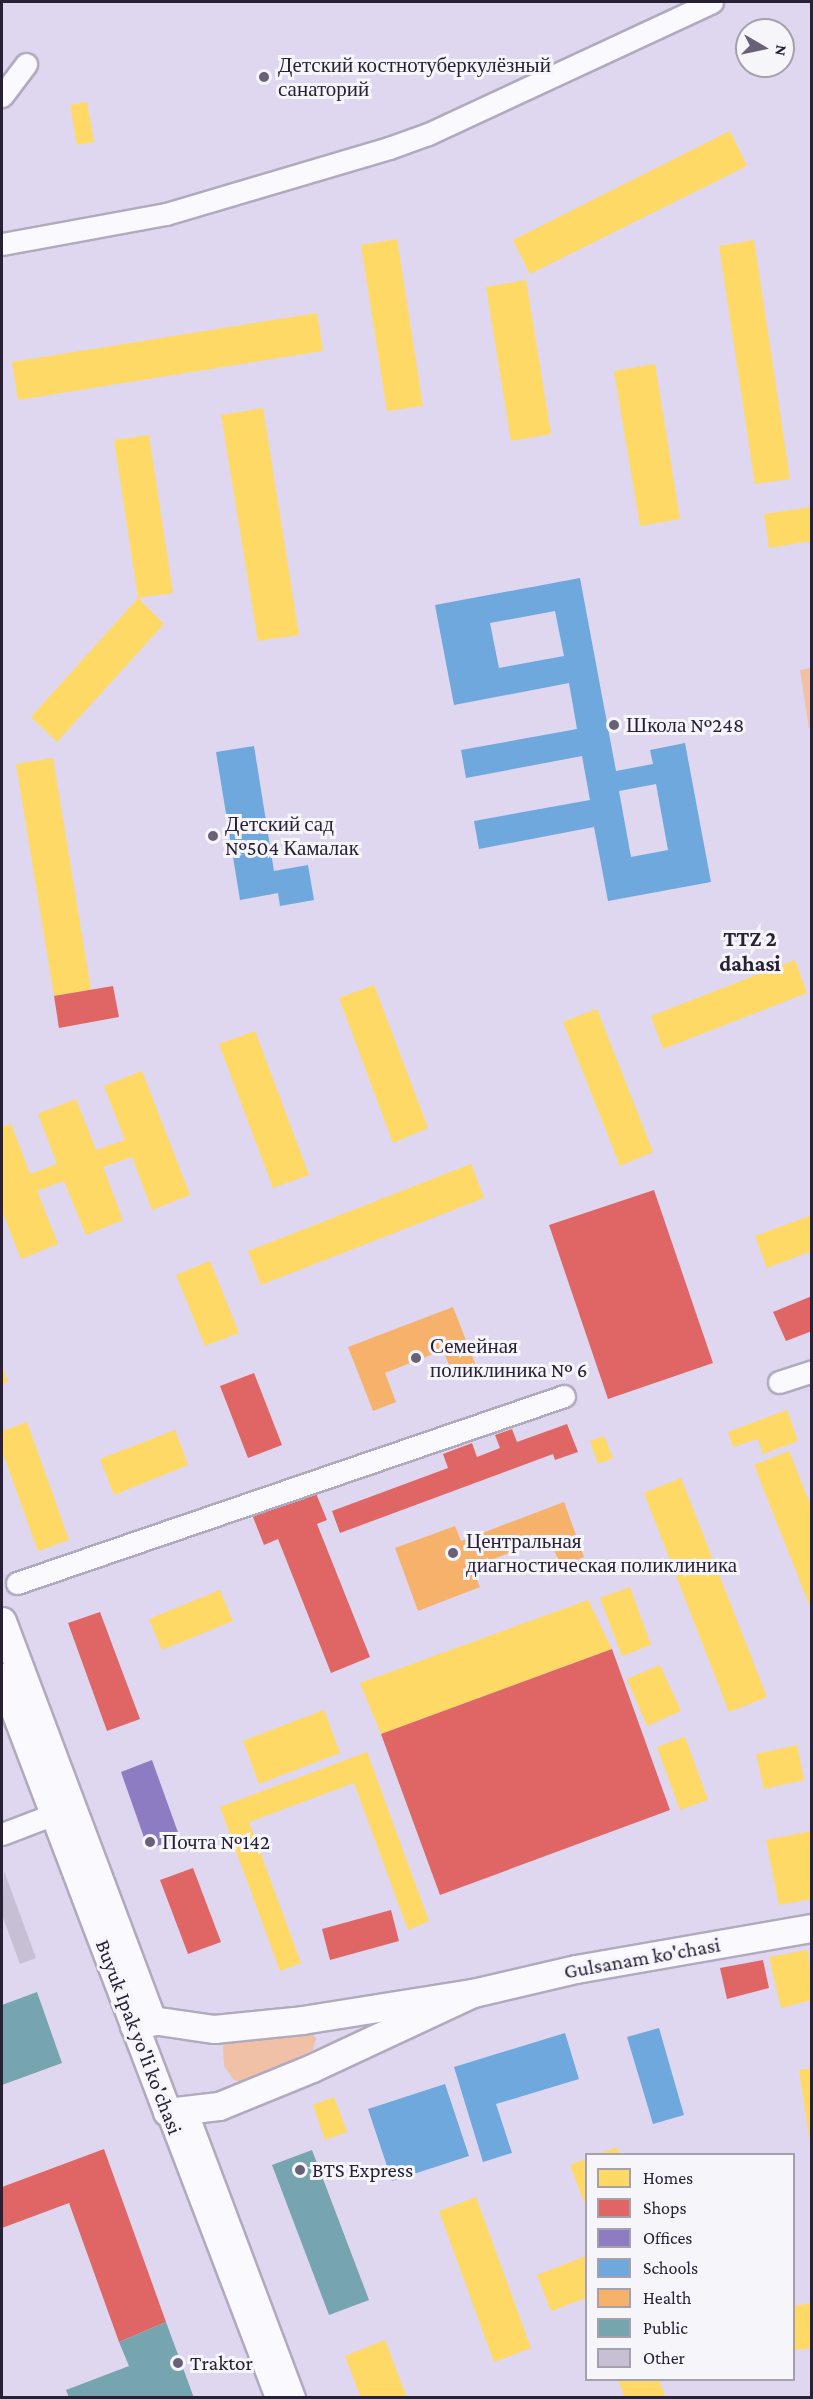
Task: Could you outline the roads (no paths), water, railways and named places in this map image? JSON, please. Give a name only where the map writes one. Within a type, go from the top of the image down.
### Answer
[{"type":"main road","points":[[2,1621],[63,1811]]},
{"type":"main road","points":[[2,1677],[63,1811]]},
{"type":"main road","name":"Buyuk Ipak yo'li ko'chasi","points":[[63,1811],[176,2111]]},
{"type":"main road","name":"Gulsanam ko'chasi","points":[[143,2023],[214,2029],[473,1993],[576,1969],[812,1928]]},
{"type":"main road","name":"Gulsanam ko'chasi","points":[[176,2111],[219,2106],[473,1993]]},
{"type":"street","points":[[2,244],[166,214],[389,148],[428,134],[712,2]]},
{"type":"street","points":[[2,96],[26,64]]},
{"type":"street","points":[[779,1382],[812,1371]]},
{"type":"street","points":[[17,1583],[564,1396]]},
{"type":"street","points":[[2,1834],[63,1811]]},
{"type":"street","name":"Buyuk Ipak yo'li ko'chasi","points":[[176,2111],[276,2397]]},
{"type":"street","name":"Buyuk Ipak yo'li ko'chasi","points":[[176,2111],[294,2397]]},
{"type":"place","name":"Детский костнотуберкулёзный санаторий","points":[[264,77]]},
{"type":"place","name":"Школа №248","points":[[614,725]]},
{"type":"place","name":"Детский сад №504 Камалак","points":[[213,836]]},
{"type":"place","name":"Семейная поликлиника № 6","points":[[416,1358]]},
{"type":"place","name":"Центральная диагностическая поликлиника","points":[[453,1553]]},
{"type":"place","name":"Почта №142","points":[[150,1842]]},
{"type":"place","name":"BTS Express","points":[[300,2170]]},
{"type":"place","name":"Traktor","points":[[178,2363]]},
{"type":"district","name":"TTZ 2 dahasi","points":[[750,950]]}]
